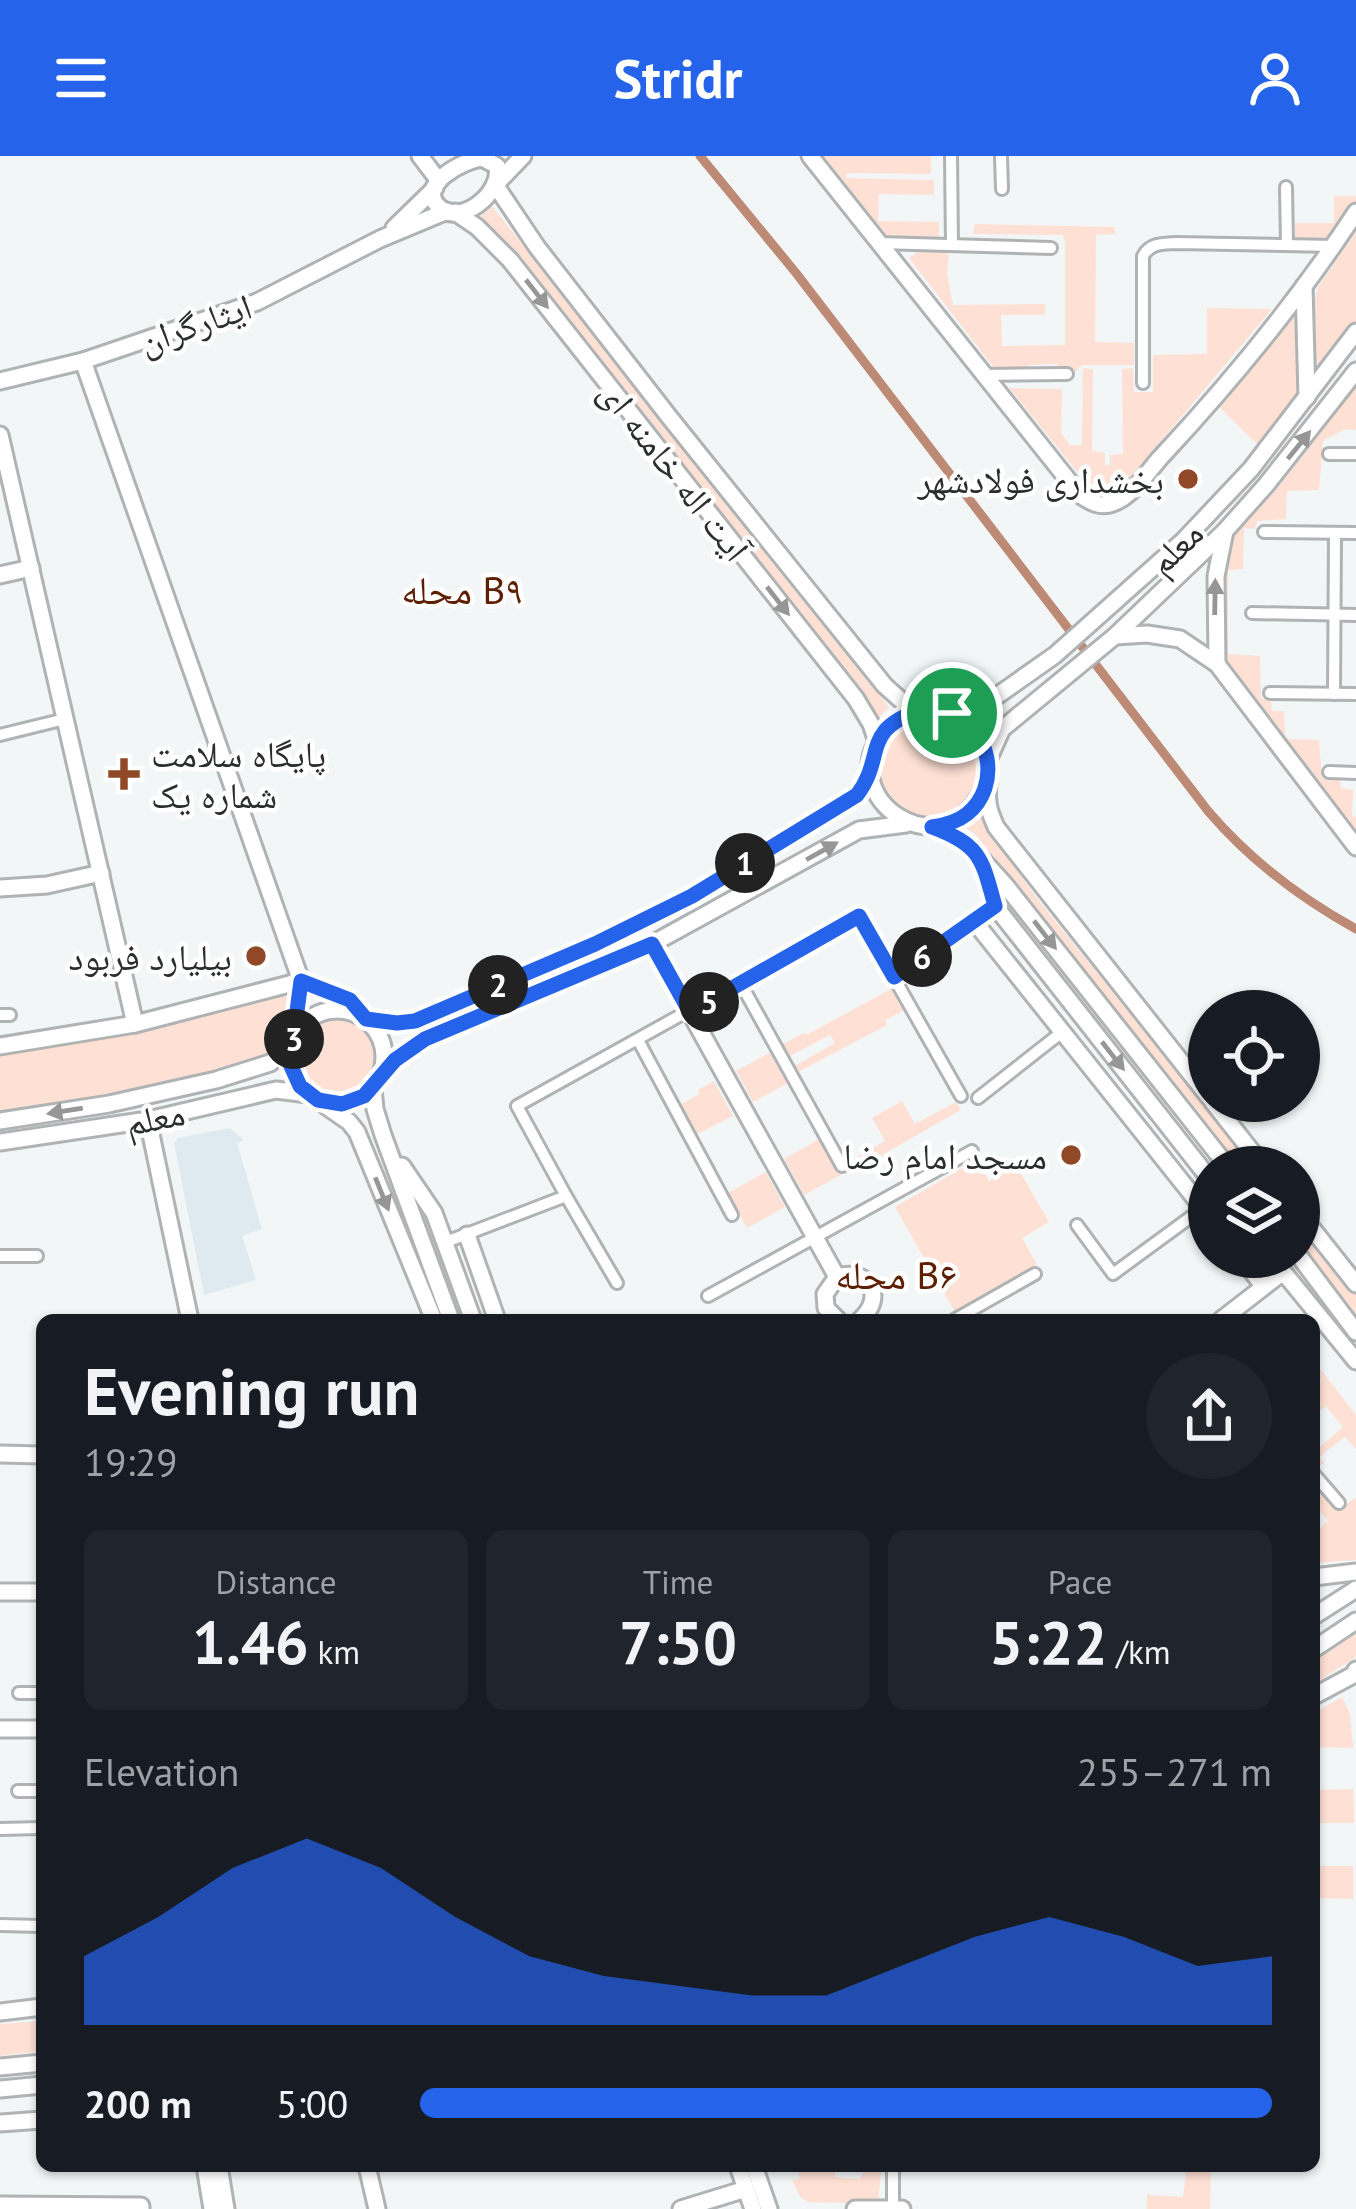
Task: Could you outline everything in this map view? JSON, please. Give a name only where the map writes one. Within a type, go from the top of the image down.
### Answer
[{"type":"main road","points":[[420,156],[437,185],[436,205],[451,212],[484,200],[523,156]]},
{"type":"main road","points":[[810,156],[1079,495],[1095,504],[1111,505],[1126,496],[1191,424],[1304,286],[1356,212]]},
{"type":"main road","points":[[437,185],[460,163],[481,157],[497,166],[497,184]]},
{"type":"main road","name":"آیت اله خامنه ای","points":[[497,184],[550,264],[871,668],[903,702],[921,710]]},
{"type":"main road","name":"ایثارگران","points":[[380,239],[437,185]]},
{"type":"main road","name":"ایثارگران","points":[[0,381],[83,361],[257,302],[380,239],[451,212]]},
{"type":"main road","name":"آیت اله خامنه ای","points":[[451,212],[477,227],[510,260],[856,699],[877,742]]},
{"type":"main road","points":[[1304,286],[1306,398]]},
{"type":"main road","name":"معلم","points":[[952,713],[984,705],[1055,655],[1184,540],[1251,469],[1356,332]]},
{"type":"main road","points":[[83,361],[301,981],[290,1064],[294,1076],[313,1097],[349,1121],[362,1143],[432,1314]]},
{"type":"main road","name":"معلم","points":[[988,760],[1002,728],[1115,636],[1225,531],[1356,371]]},
{"type":"main road","points":[[0,436],[135,1024]]},
{"type":"main road","points":[[1251,469],[1266,485]]},
{"type":"main road","points":[[1217,664],[1216,576],[1225,531]]},
{"type":"main road","points":[[0,574],[31,568]]},
{"type":"main road","points":[[1115,636],[1180,639],[1217,664],[1356,847]]},
{"type":"main road","points":[[910,824],[895,816],[874,788],[871,771],[877,742],[903,716],[921,710],[952,713],[982,742],[988,760],[988,806],[996,827],[1188,1071]]},
{"type":"main road","points":[[294,1037],[305,1022],[332,1010],[397,1023],[415,1021],[595,944],[692,896],[857,795],[871,771]]},
{"type":"main road","points":[[932,827],[968,814],[987,781]]},
{"type":"main road","points":[[313,1097],[330,1104],[354,1101],[395,1060],[425,1039],[652,944],[859,830],[910,824],[952,835],[980,856],[1211,1146]]},
{"type":"main road","points":[[980,856],[995,906],[1188,1151]]},
{"type":"main road","points":[[0,888],[100,874]]},
{"type":"main road","points":[[894,977],[995,906]]},
{"type":"main road","points":[[974,921],[1188,1190]]},
{"type":"main road","points":[[652,944],[837,1277]]},
{"type":"main road","points":[[0,1046],[135,1024],[301,981],[350,1000],[381,1038],[385,1061],[375,1109],[449,1314]]},
{"type":"main road","points":[[415,1021],[418,1034],[425,1039]]},
{"type":"main road","name":"معلم","points":[[0,1121],[109,1104],[225,1077],[270,1064],[294,1037]]},
{"type":"main road","points":[[225,1077],[235,1085],[231,1101]]},
{"type":"main road","name":"معلم","points":[[0,1142],[148,1120],[275,1090],[313,1097]]},
{"type":"main road","points":[[148,1120],[189,1314]]},
{"type":"main road","points":[[1228,1122],[1247,1146]]},
{"type":"main road","points":[[362,1143],[386,1142]]},
{"type":"main road","points":[[386,1142],[434,1213],[471,1314]]},
{"type":"main road","points":[[466,1235],[495,1314]]},
{"type":"main road","points":[[1320,1239],[1356,1284]]},
{"type":"main road","points":[[830,1314],[827,1287],[844,1274],[860,1276],[871,1287],[873,1302],[867,1314]]},
{"type":"main road","points":[[1257,1278],[1263,1286]]},
{"type":"main road","points":[[1228,1314],[1274,1278]]},
{"type":"main road","points":[[1289,1278],[1318,1314]]},
{"type":"main road","points":[[1316,1278],[1356,1332]]},
{"type":"main road","points":[[1320,1316],[1356,1360]]},
{"type":"main road","points":[[0,1454],[36,1455]]},
{"type":"main road","points":[[1320,1576],[1356,1572]]},
{"type":"main road","points":[[1320,1612],[1356,1589]]},
{"type":"main road","points":[[0,1592],[36,1592]]},
{"type":"main road","points":[[1320,1645],[1356,1622]]},
{"type":"main road","points":[[1320,1693],[1355,1675]]},
{"type":"main road","points":[[0,1729],[36,1729]]},
{"type":"main road","points":[[0,2012],[36,2008]]},
{"type":"main road","points":[[0,2068],[36,2064]]},
{"type":"main road","points":[[0,2089],[36,2086]]},
{"type":"main road","points":[[0,2123],[36,2120]]},
{"type":"main road","points":[[207,2172],[212,2209]]},
{"type":"main road","points":[[220,2172],[226,2209]]},
{"type":"main road","points":[[368,2172],[377,2209]]},
{"type":"main road","points":[[740,2172],[753,2209]]},
{"type":"main road","points":[[756,2172],[769,2209]]},
{"type":"main road","points":[[681,2209],[746,2189]]},
{"type":"main road","points":[[0,2205],[141,2209]]},
{"type":"main road","points":[[855,2209],[902,2209]]},
{"type":"street","points":[[951,156],[952,245]]},
{"type":"street","points":[[1000,156],[1002,189]]},
{"type":"street","points":[[1286,187],[1287,244]]},
{"type":"street","points":[[879,243],[1051,248]]},
{"type":"street","points":[[1143,383],[1143,256],[1147,249],[1175,243],[1334,246]]},
{"type":"street","points":[[984,375],[1067,374]]},
{"type":"street","points":[[1329,454],[1356,454]]},
{"type":"street","points":[[1264,532],[1356,533]]},
{"type":"street","points":[[1334,694],[1335,533]]},
{"type":"street","points":[[1252,613],[1356,615]]},
{"type":"street","points":[[1270,694],[1356,694]]},
{"type":"street","points":[[0,735],[65,719]]},
{"type":"street","points":[[1329,772],[1356,773]]},
{"type":"street","points":[[617,1283],[517,1106],[859,916],[961,1096]]},
{"type":"street","points":[[741,984],[842,1166]]},
{"type":"street","points":[[978,1098],[1062,1032]]},
{"type":"street","points":[[638,1040],[733,1215]]},
{"type":"street","points":[[709,1296],[972,1150]]},
{"type":"street","points":[[446,1242],[566,1196]]},
{"type":"street","points":[[1077,1225],[1113,1274],[1188,1224]]},
{"type":"street","points":[[0,1256],[37,1256]]},
{"type":"street","points":[[965,1314],[1035,1274]]},
{"type":"street","points":[[1320,1481],[1339,1503]]},
{"type":"street","points":[[19,1693],[36,1693]]},
{"type":"street","points":[[18,1791],[36,1790]]},
{"type":"street","points":[[0,1829],[36,1828]]},
{"type":"street","points":[[0,1925],[36,1926]]},
{"type":"street","points":[[893,2172],[893,2208]]},
{"type":"shaded area","points":[[820,156],[931,156],[931,174],[847,173],[846,178],[934,180],[934,195],[879,194],[878,221],[939,222],[939,237],[935,242],[884,240]]},
{"type":"shaded area","points":[[1334,196],[1356,196],[1356,207],[1330,240],[1295,237],[1295,223],[1334,223]]},
{"type":"shaded area","points":[[492,206],[889,707],[878,718],[481,216]]},
{"type":"shaded area","points":[[975,224],[1115,227],[1115,234],[1096,235],[1095,342],[1134,343],[1134,365],[1085,365],[1078,371],[1058,372],[1057,364],[1029,365],[1028,372],[998,373],[909,258],[919,251],[949,249],[947,274],[953,305],[1045,304],[1045,315],[1001,315],[1002,346],[1065,345],[1065,241],[1063,235],[973,234]]},
{"type":"shaded area","points":[[1356,232],[1356,321],[1317,378],[1314,302],[1318,287]]},
{"type":"shaded area","points":[[1207,308],[1272,309],[1119,491],[1111,495],[1093,491],[1009,388],[1062,389],[1061,433],[1070,445],[1082,445],[1083,368],[1093,369],[1092,451],[1105,453],[1105,465],[1110,465],[1110,455],[1123,454],[1122,369],[1133,368],[1134,392],[1153,392],[1153,355],[1207,354]]},
{"type":"shaded area","points":[[1294,308],[1296,396],[1257,444],[1217,405]]},
{"type":"shaded area","points":[[1356,381],[1356,430],[1345,429],[1323,441],[1319,490],[1287,491],[1286,519],[1257,521],[1255,529],[1244,528],[1243,569],[1228,570],[1228,654],[1260,656],[1261,699],[1271,699],[1272,711],[1284,711],[1288,739],[1319,740],[1322,778],[1340,779],[1341,788],[1353,790],[1356,835],[1220,664],[1218,608],[1228,539]]},
{"type":"shaded area","points":[[930,720],[965,734],[979,769],[965,804],[930,818],[895,804],[881,769],[895,734]]},
{"type":"shaded area","points":[[980,815],[1036,897],[1188,1085],[1188,1103],[974,833],[963,827]]},
{"type":"shaded area","points":[[895,987],[907,1009],[885,1020],[887,1025],[798,1072],[795,1066],[835,1043],[830,1035],[790,1056],[783,1044]]},
{"type":"shaded area","points":[[282,994],[291,998],[293,1016],[275,1055],[113,1097],[0,1112],[0,1052],[164,1024]]},
{"type":"shaded area","points":[[338,1019],[365,1031],[377,1058],[365,1085],[338,1097],[311,1085],[299,1058],[311,1031]]},
{"type":"shaded area","points":[[773,1051],[790,1082],[753,1102],[736,1071]]},
{"type":"shaded area","points":[[714,1081],[733,1116],[695,1135],[679,1105]]},
{"type":"shaded area","points":[[902,1101],[915,1124],[956,1102],[961,1110],[854,1171],[849,1162],[885,1141],[872,1118]]},
{"type":"shaded area","points":[[1203,1122],[1218,1122],[1237,1146],[1222,1146]]},
{"type":"shaded area","points":[[230,1128],[244,1140],[237,1143],[262,1229],[242,1236],[256,1280],[204,1295],[174,1143],[178,1138]]},
{"type":"shaded area","points":[[821,1138],[841,1175],[804,1195],[784,1159]]},
{"type":"shaded area","points":[[976,1160],[989,1181],[1016,1165],[1049,1222],[1022,1238],[1037,1265],[955,1312],[895,1207]]},
{"type":"shaded area","points":[[766,1172],[785,1207],[747,1228],[728,1193]]},
{"type":"shaded area","points":[[1320,1251],[1356,1295],[1356,1315],[1320,1270]]},
{"type":"shaded area","points":[[1320,1369],[1356,1415],[1356,1449],[1345,1437],[1320,1456],[1320,1447],[1343,1427],[1326,1406],[1320,1411]]},
{"type":"shaded area","points":[[1320,1489],[1339,1510],[1356,1497],[1356,1560],[1320,1563],[1320,1528],[1328,1521],[1320,1511]]},
{"type":"shaded area","points":[[1356,1627],[1356,1657],[1320,1680],[1320,1649]]},
{"type":"shaded area","points":[[1342,1697],[1350,1714],[1353,1748],[1320,1747],[1320,1710]]},
{"type":"shaded area","points":[[1353,1789],[1354,1823],[1320,1823],[1320,1790]]},
{"type":"shaded area","points":[[1320,1866],[1353,1866],[1353,1899],[1320,1898]]},
{"type":"shaded area","points":[[36,2021],[36,2052],[0,2056],[0,2024]]},
{"type":"shaded area","points":[[798,2172],[835,2172],[835,2177],[860,2179],[864,2172],[881,2172],[878,2204],[808,2202],[792,2180],[800,2178]]},
{"type":"shaded area","points":[[1186,2172],[1211,2172],[1210,2209],[1147,2209],[1147,2195],[1183,2197]]},
{"type":"waterway","points":[[700,156],[796,273],[1208,811],[1276,876],[1356,929]]},
{"type":"place","name":"بخشداری فولادشهر","points":[[1188,479]]},
{"type":"place","name":"پایگاه سلامت شماره یک","points":[[124,774]]},
{"type":"place","name":"بیلیارد فربود","points":[[256,956]]},
{"type":"place","name":"مسجد امام رضا","points":[[1071,1155]]},
{"type":"district","name":"محله B۹","points":[[462,589]]},
{"type":"district","name":"محله B۶","points":[[896,1274]]},
{"type":"route","points":[[921,710],[952,713],[982,742],[989,771],[980,799],[968,814],[932,827],[980,856],[995,906],[894,977],[859,916],[690,1012],[652,944],[425,1039],[395,1060],[374,1088],[354,1101],[330,1104],[318,1100],[294,1076],[290,1052],[301,981],[350,1000],[366,1019],[415,1021],[595,944],[692,896],[857,795],[871,771],[877,742],[903,716],[921,710]]}]
